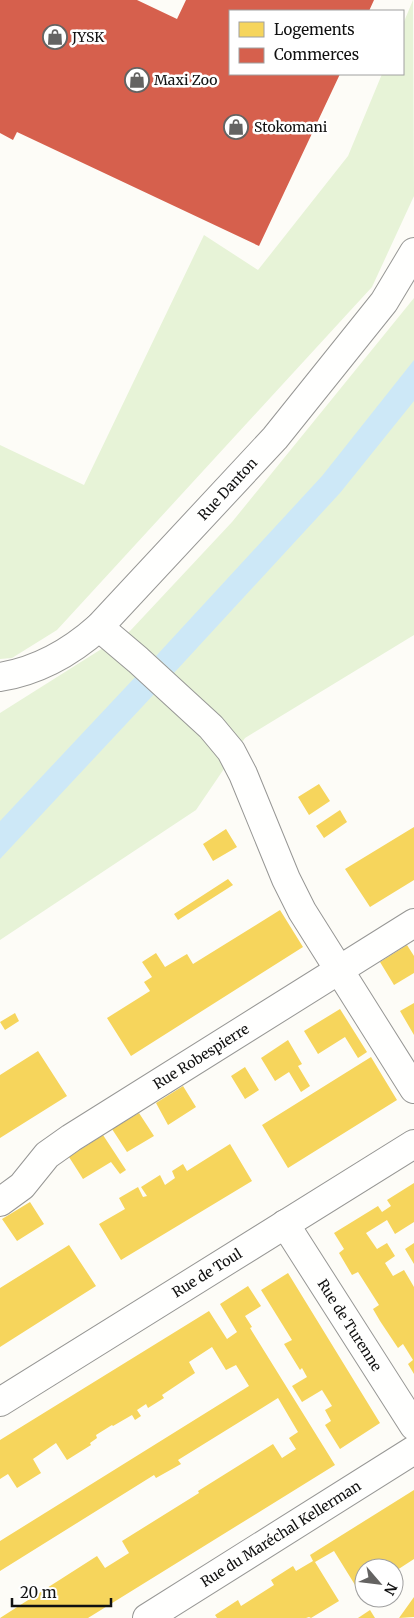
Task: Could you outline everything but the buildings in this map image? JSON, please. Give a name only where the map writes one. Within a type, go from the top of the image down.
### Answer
[{"type":"street","name":"Rue Danton","points":[[0,677],[14,675],[52,660],[84,640],[99,627],[275,438],[384,302],[414,252]]},
{"type":"street","points":[[99,627],[220,735],[231,751],[243,774],[286,879],[302,911],[414,1089]]},
{"type":"street","name":"Rue Robespierre","points":[[0,1202],[22,1186],[47,1155],[71,1138],[414,924]]},
{"type":"street","name":"Rue de Toul","points":[[0,1402],[414,1144]]},
{"type":"street","name":"Rue de Turenne","points":[[285,1224],[414,1426]]},
{"type":"street","name":"Rue du Maréchal Kellerman","points":[[147,1618],[414,1450]]},
{"type":"green space","points":[[413,0],[414,196],[372,287],[57,630],[12,658],[0,659],[0,445],[84,485],[204,235],[258,270],[348,156],[382,75],[404,75],[404,22]]},
{"type":"green space","points":[[414,298],[414,635],[245,738],[196,810],[0,940],[0,713],[130,631],[232,522]]},
{"type":"water","points":[[414,360],[414,401],[340,493],[174,673],[156,656],[322,476]]},
{"type":"water","points":[[139,673],[157,691],[0,859],[0,821]]},
{"type":"place","name":"JYSK","points":[[55,37]]},
{"type":"place","name":"Maxi Zoo","points":[[137,80]]},
{"type":"place","name":"Stokomani","points":[[236,127]]}]
